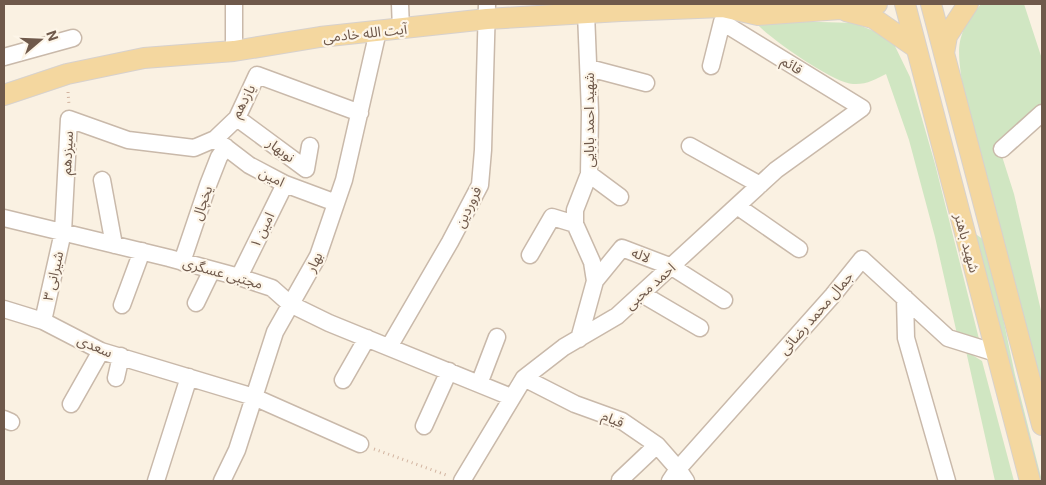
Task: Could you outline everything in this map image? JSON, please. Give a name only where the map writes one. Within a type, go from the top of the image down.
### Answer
[{"type":"main road","name":"آیت الله خادمی","points":[[4,95],[67,74],[144,58],[234,52],[320,37],[401,29],[487,11],[586,13],[621,7],[725,9],[758,15],[840,9],[877,4]]},
{"type":"main road","name":"شهید باهنر","points":[[904,4],[1030,481]]},
{"type":"main road","name":"شهید باهنر","points":[[931,4],[1042,425]]},
{"type":"main road","points":[[944,53],[947,36],[968,4]]},
{"type":"main road","points":[[840,9],[873,18],[916,47]]},
{"type":"main road","points":[[965,234],[975,227],[984,226],[990,228]]},
{"type":"street","points":[[234,4],[234,52]]},
{"type":"street","points":[[400,4],[401,29]]},
{"type":"street","points":[[711,66],[725,9]]},
{"type":"street","name":"قائم","points":[[725,9],[862,108]]},
{"type":"street","name":"فروردین","points":[[389,347],[450,242],[480,185],[483,150],[487,11]]},
{"type":"street","name":"شهید احمد بابایی","points":[[579,338],[595,281],[592,262],[576,224],[575,210],[589,174],[590,112],[586,13]]},
{"type":"street","name":"بهار","points":[[222,481],[237,450],[275,332],[318,256],[344,180],[378,31]]},
{"type":"street","points":[[4,57],[73,38]]},
{"type":"street","points":[[589,68],[646,83]]},
{"type":"street","name":"یازدهم","points":[[69,119],[128,140],[194,148],[220,143],[237,118],[257,75],[360,113]]},
{"type":"street","name":"احمد محبی","points":[[462,481],[524,378],[564,347],[617,316],[776,170],[862,108]]},
{"type":"street","points":[[1002,149],[1042,113]]},
{"type":"street","name":"نوبهار","points":[[237,118],[306,168],[310,146]]},
{"type":"street","name":"سیزدهم","points":[[63,232],[69,119]]},
{"type":"street","name":"امین","points":[[220,143],[249,165],[285,184],[336,203]]},
{"type":"street","name":"یخچال","points":[[182,262],[218,157],[220,143]]},
{"type":"street","points":[[690,146],[760,185]]},
{"type":"street","points":[[589,174],[620,197]]},
{"type":"street","points":[[102,180],[114,245]]},
{"type":"street","name":"امین ۱","points":[[239,277],[285,184]]},
{"type":"street","points":[[737,206],[799,249]]},
{"type":"street","points":[[530,255],[552,216],[576,224]]},
{"type":"street","name":"مجتبی عسگری","points":[[4,218],[142,251],[239,277],[272,288],[290,304],[329,323],[512,397]]},
{"type":"street","name":"شیرانی ۳","points":[[42,321],[63,232]]},
{"type":"street","name":"لاله","points":[[595,281],[622,248],[672,267]]},
{"type":"street","points":[[122,305],[142,251]]},
{"type":"street","name":"جمال محمد رضائی","points":[[678,477],[862,259],[948,338],[996,352]]},
{"type":"street","points":[[672,267],[724,300]]},
{"type":"street","points":[[196,302],[212,270]]},
{"type":"street","points":[[642,294],[700,328]]},
{"type":"street","points":[[905,298],[906,338],[947,481]]},
{"type":"street","name":"سعدی","points":[[4,311],[42,321],[101,351],[254,397],[360,444]]},
{"type":"street","points":[[479,384],[498,337]]},
{"type":"street","points":[[343,380],[367,338]]},
{"type":"street","points":[[71,404],[101,351]]},
{"type":"street","points":[[116,378],[120,356]]},
{"type":"street","points":[[424,426],[449,371]]},
{"type":"street","points":[[156,481],[189,377]]},
{"type":"street","name":"قیام","points":[[524,378],[575,404],[622,421],[657,445],[678,477]]},
{"type":"street","points":[[620,480],[657,445]]},
{"type":"path","name":"سیزدهم","points":[[67,74],[69,119]]},
{"type":"path","points":[[360,444],[462,481]]},
{"type":"green space","points":[[981,4],[1024,4],[1042,59],[1042,106],[1000,150],[1014,194],[1042,315],[1042,392],[963,90],[959,54],[960,44],[966,26]]},
{"type":"green space","points":[[753,20],[854,23],[891,38],[910,77],[935,164],[979,339],[957,334],[935,237],[909,140],[886,74],[862,84],[843,82],[800,58],[771,37]]},
{"type":"green space","points":[[977,235],[984,240],[1042,481],[1037,481],[975,241]]},
{"type":"green space","points":[[966,351],[982,361],[1014,481],[995,481]]}]
